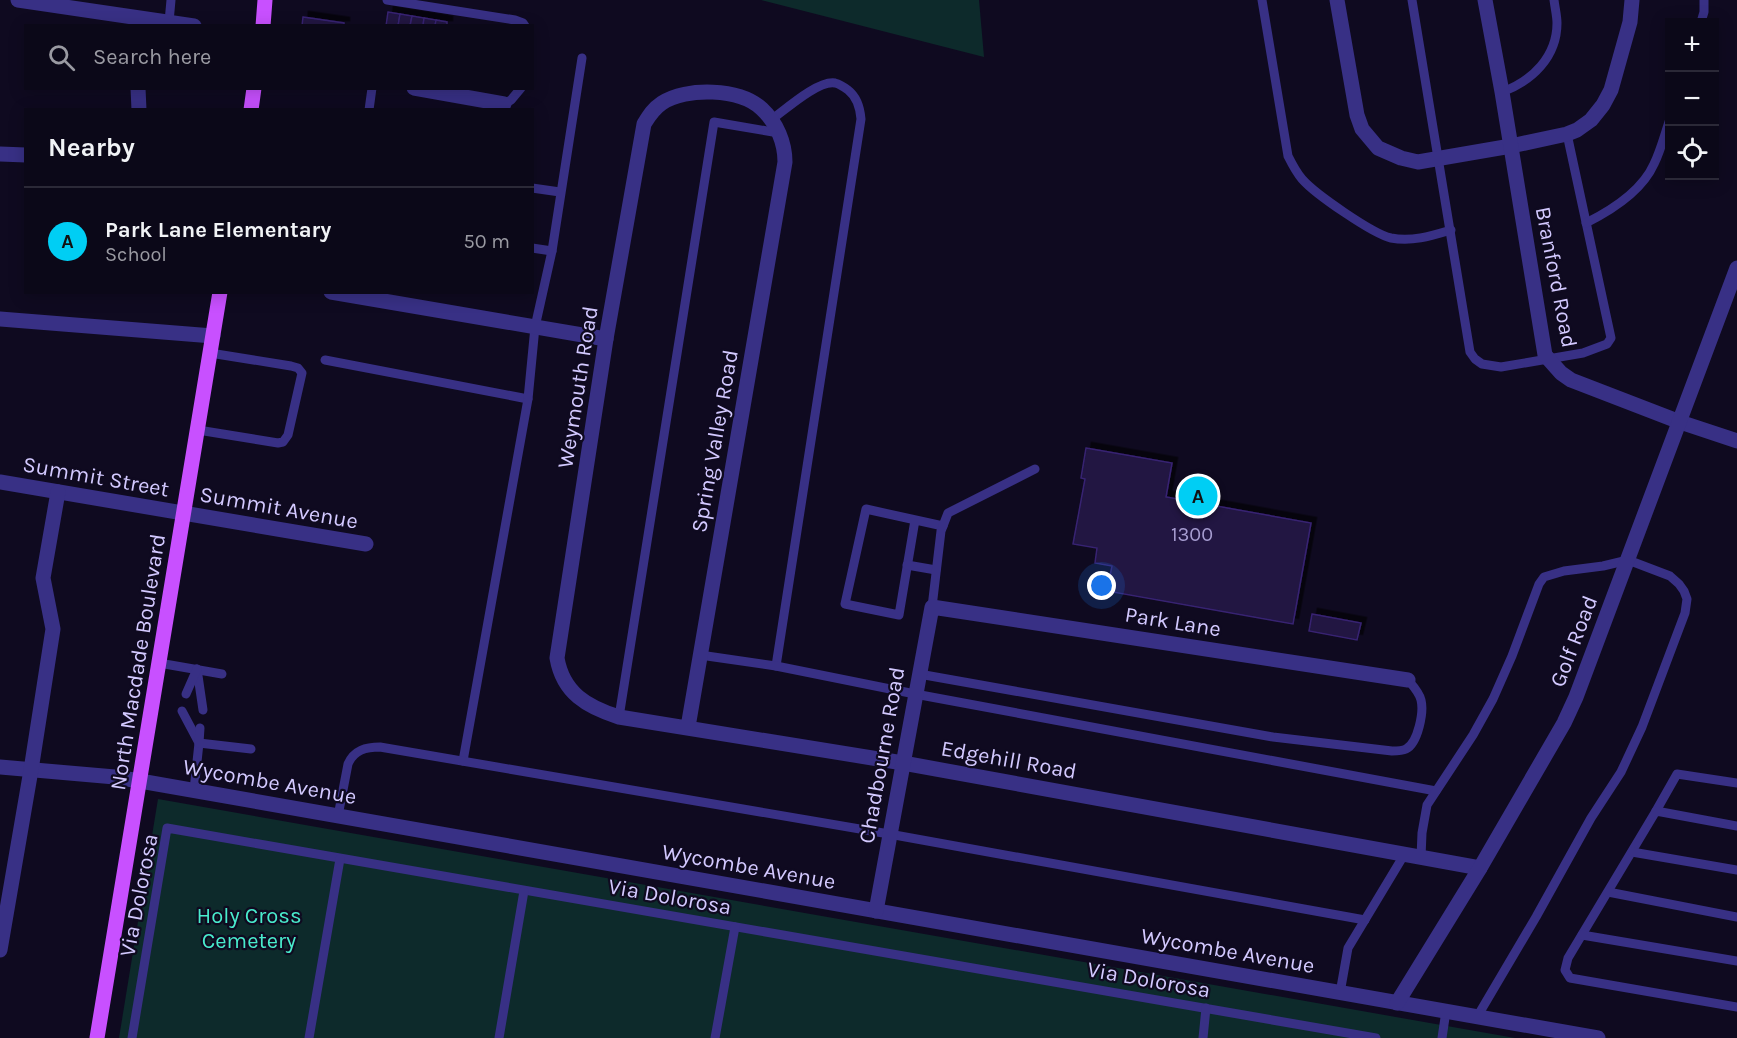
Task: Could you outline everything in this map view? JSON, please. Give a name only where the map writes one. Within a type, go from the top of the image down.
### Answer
[{"type":"main road","points":[[263,24],[265,0]]},
{"type":"main road","points":[[251,108],[254,90]]},
{"type":"main road","name":"North Macdade Boulevard","points":[[97,1038],[220,294]]},
{"type":"street","points":[[18,0],[137,21],[182,24]]},
{"type":"street","points":[[1337,0],[1357,115],[1362,129],[1378,148],[1395,156],[1418,162],[1567,134],[1591,120],[1611,90],[1630,22],[1632,0]]},
{"type":"street","name":"Branford Road","points":[[1485,0],[1545,355],[1561,373],[1571,380],[1680,422],[1737,441]]},
{"type":"street","points":[[138,90],[139,108]]},
{"type":"street","points":[[425,90],[504,104]]},
{"type":"street","name":"Weymouth Road","points":[[557,658],[606,339],[644,124],[662,103],[691,92],[711,92],[738,96],[754,102],[763,109],[775,126]]},
{"type":"street","name":"Spring Valley Road","points":[[688,727],[785,162],[785,150],[775,126]]},
{"type":"street","points":[[0,154],[24,155]]},
{"type":"street","name":"Golf Road","points":[[1397,1003],[1480,868],[1564,723],[1576,698],[1737,268]]},
{"type":"street","points":[[344,294],[606,339]]},
{"type":"street","points":[[0,319],[213,336]]},
{"type":"street","name":"Summit Street","points":[[0,482],[184,513]]},
{"type":"street","points":[[0,950],[53,629],[43,578],[58,492]]},
{"type":"street","name":"Summit Avenue","points":[[184,513],[366,544]]},
{"type":"street","name":"Chadbourne Road","points":[[876,911],[932,607]]},
{"type":"street","name":"Park Lane","points":[[932,607],[1408,680]]},
{"type":"street","name":"Edgehill Road","points":[[557,658],[563,680],[576,696],[593,707],[619,717],[903,763],[1480,868]]},
{"type":"street","name":"Wycombe Avenue","points":[[0,767],[115,777],[194,790],[1598,1038]]},
{"type":"lane","points":[[169,22],[171,0]]},
{"type":"lane","points":[[387,0],[515,20],[524,24]]},
{"type":"lane","points":[[1262,0],[1288,156],[1299,175],[1314,190],[1390,238],[1426,238],[1451,230]]},
{"type":"lane","points":[[1412,0],[1470,352],[1482,364],[1500,367],[1549,360],[1599,348],[1607,344],[1611,338],[1567,134]]},
{"type":"lane","points":[[1502,92],[1517,86],[1533,75],[1543,64],[1555,39],[1557,23],[1554,0]]},
{"type":"lane","points":[[1702,18],[1704,0]]},
{"type":"lane","points":[[463,761],[528,399],[535,327],[552,251],[582,58]]},
{"type":"lane","points":[[619,717],[714,122],[775,126],[820,85],[835,83],[850,91],[857,101],[861,119],[776,666]]},
{"type":"lane","points":[[369,108],[372,90]]},
{"type":"lane","points":[[504,104],[519,90]]},
{"type":"lane","points":[[1587,223],[1607,213],[1640,185],[1654,165],[1668,126]]},
{"type":"lane","points":[[534,188],[560,192]]},
{"type":"lane","points":[[534,248],[552,251]]},
{"type":"lane","points":[[198,430],[283,442],[288,435],[302,373],[298,368],[291,366],[210,353]]},
{"type":"lane","points":[[325,360],[528,399]]},
{"type":"lane","points":[[932,607],[943,526],[948,513],[1035,469]]},
{"type":"lane","points":[[915,520],[899,615],[845,604],[866,509],[943,526]]},
{"type":"lane","points":[[1421,857],[1427,805],[1473,735],[1493,699],[1539,584],[1544,577],[1564,571],[1628,560],[1670,576],[1679,584],[1687,599],[1685,613],[1642,727],[1621,772],[1592,818],[1483,1018]]},
{"type":"lane","points":[[907,565],[936,570]]},
{"type":"lane","points":[[700,655],[776,666],[1436,791]]},
{"type":"lane","points":[[159,663],[222,674]]},
{"type":"lane","points":[[186,694],[197,669]]},
{"type":"lane","points":[[197,669],[203,710]]},
{"type":"lane","points":[[919,674],[1274,737],[1392,751],[1406,749],[1412,744],[1422,718],[1421,699],[1408,680]]},
{"type":"lane","points":[[182,711],[199,743]]},
{"type":"lane","points":[[194,790],[200,728]]},
{"type":"lane","points":[[199,743],[251,749]]},
{"type":"lane","points":[[338,816],[351,757],[369,747],[380,747],[889,834],[1365,920]]},
{"type":"lane","points":[[1737,783],[1677,774],[1568,958],[1565,970],[1569,978],[1737,1007]]},
{"type":"lane","points":[[1656,811],[1737,826]]},
{"type":"lane","name":"Via Dolorosa","points":[[132,1038],[168,828],[1376,1038]]},
{"type":"lane","points":[[1632,852],[1737,870]]},
{"type":"lane","points":[[1340,993],[1348,948],[1404,855]]},
{"type":"lane","points":[[309,1038],[340,859]]},
{"type":"lane","points":[[499,1038],[524,891]]},
{"type":"lane","points":[[1608,892],[1737,917]]},
{"type":"lane","points":[[715,1038],[735,927]]},
{"type":"lane","points":[[1582,934],[1737,961]]},
{"type":"lane","points":[[1203,1038],[1206,1008]]},
{"type":"lane","points":[[1442,1038],[1446,1011]]},
{"type":"green space","points":[[761,0],[979,0],[984,57]]},
{"type":"green space","name":"Holy Cross Cemetery","points":[[158,799],[1515,1038],[119,1038]]},
{"type":"building","points":[[388,12],[400,14],[398,24],[386,24]]},
{"type":"building","points":[[400,14],[412,16],[410,24],[398,24]]},
{"type":"building","points":[[412,16],[424,18],[423,24],[410,24]]},
{"type":"building","points":[[303,17],[344,23],[344,24],[302,24]]},
{"type":"building","points":[[424,18],[436,20],[435,24],[423,24]]},
{"type":"building","points":[[436,20],[447,22],[447,24],[435,24]]},
{"type":"building","points":[[1086,448],[1172,463],[1166,497],[1311,523],[1293,624],[1107,591],[1112,566],[1095,563],[1097,548],[1073,544],[1085,479],[1081,478]]},
{"type":"building","points":[[1312,614],[1361,623],[1357,640],[1309,631]]},
{"type":"place","name":"Park Lane Elementary","points":[[1198,496]]}]
